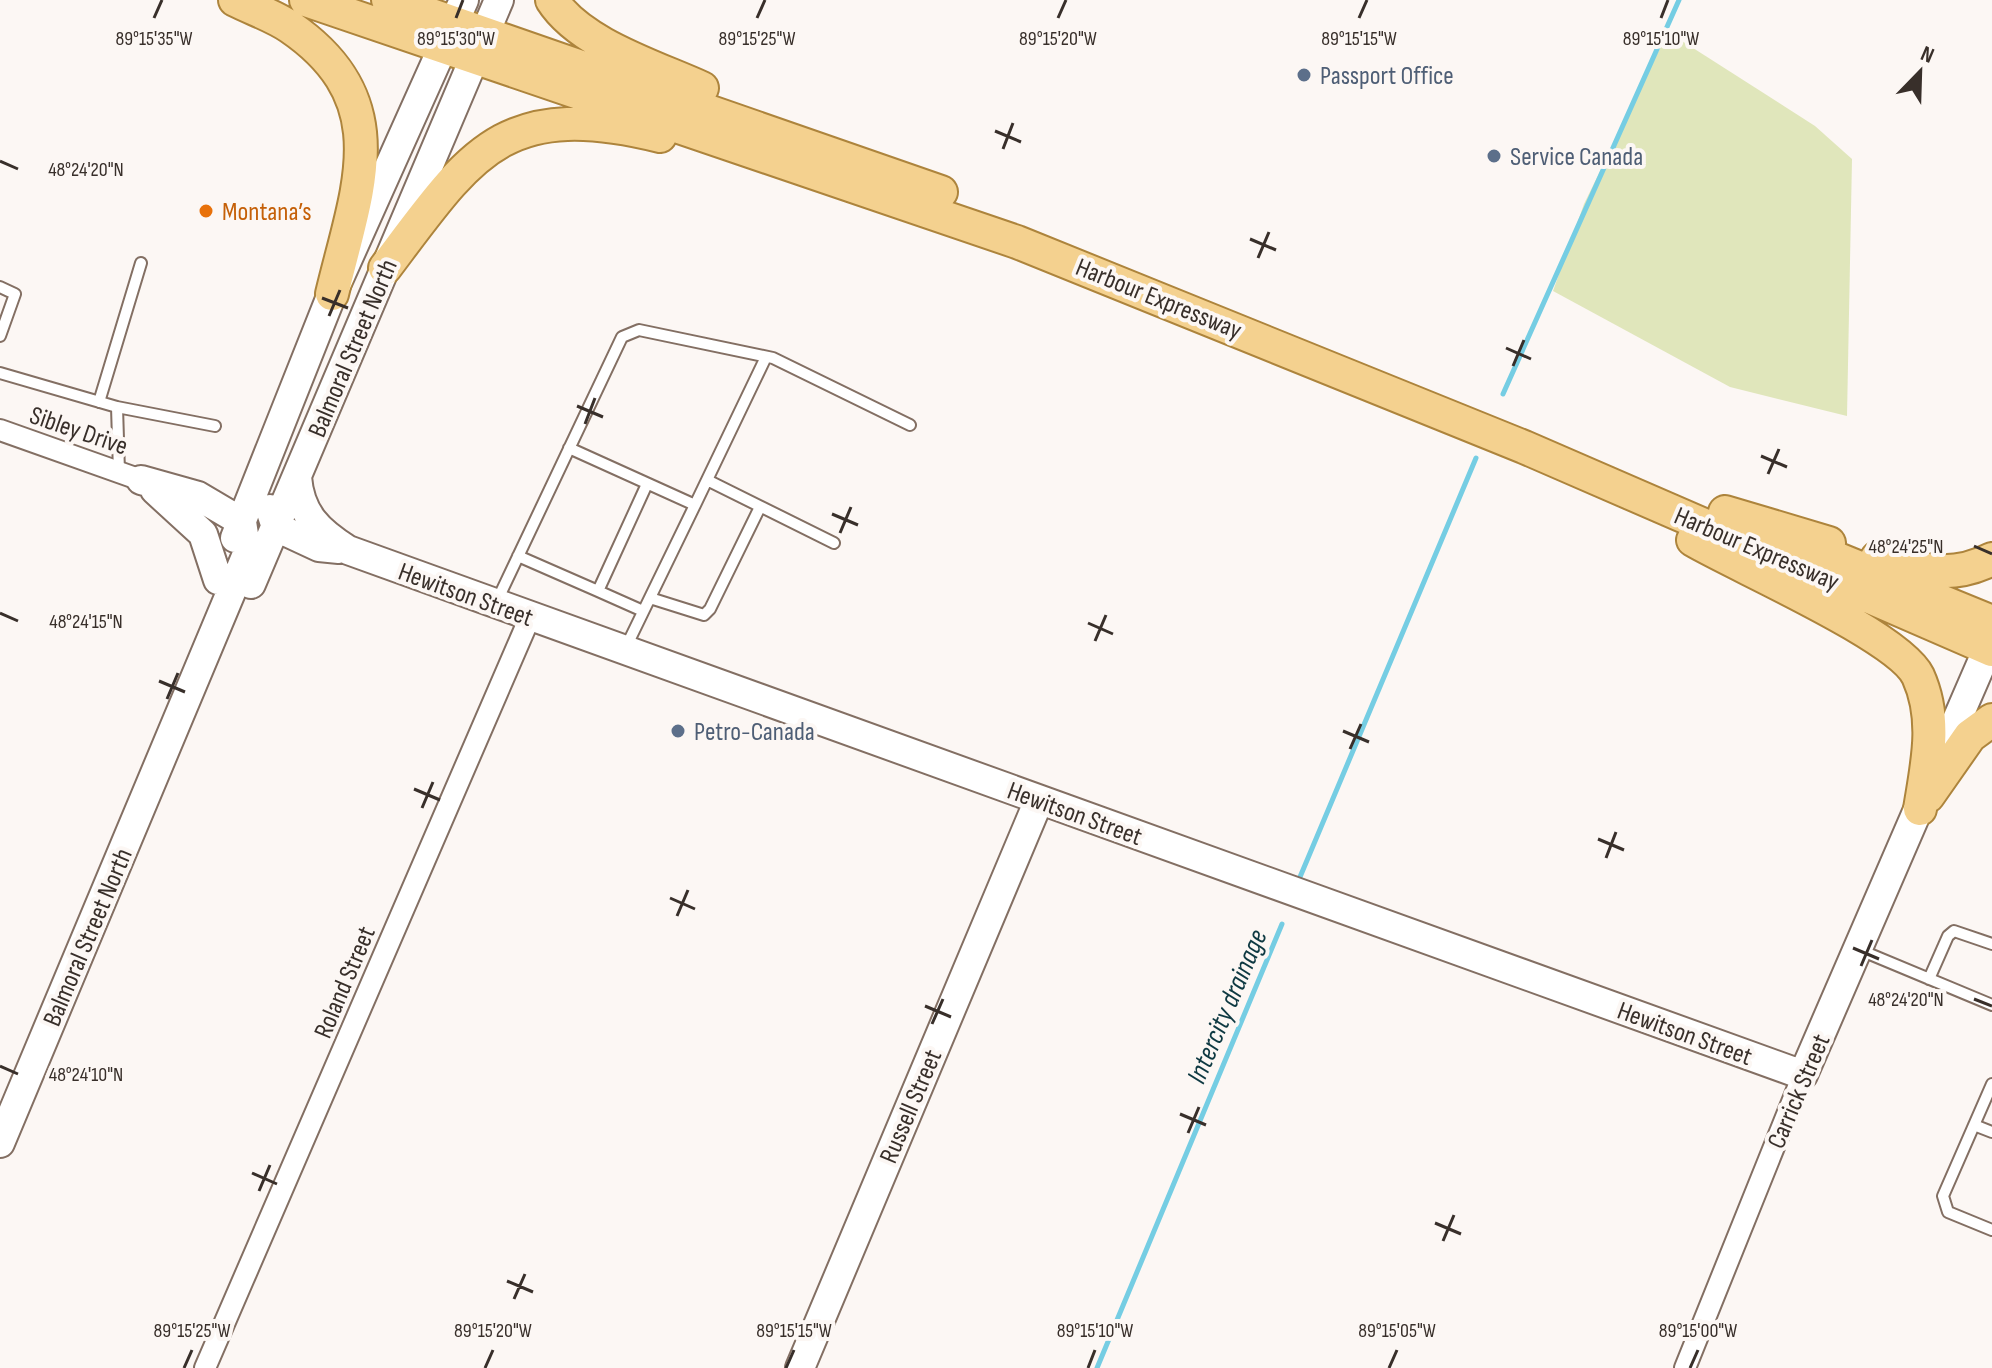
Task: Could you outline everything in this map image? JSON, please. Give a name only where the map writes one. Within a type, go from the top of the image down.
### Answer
[{"type":"main road","points":[[235,0],[298,33],[339,70],[350,89],[362,144],[360,172],[332,294]]},
{"type":"main road","name":"Harbour Expressway","points":[[306,0],[454,23]]},
{"type":"main road","name":"Harbour Expressway","points":[[388,0],[454,23],[480,44],[833,178],[1017,242],[1991,640]]},
{"type":"main road","name":"Balmoral Street North","points":[[0,1143],[193,688],[212,672],[276,527],[499,0]]},
{"type":"main road","points":[[552,0],[567,20],[593,37],[891,174]]},
{"type":"main road","name":"Balmoral Street North","points":[[193,688],[185,658],[332,294],[454,23]]},
{"type":"main road","name":"Harbour Expressway","points":[[480,44],[891,174],[1069,239],[1725,512],[1991,640]]},
{"type":"main road","points":[[385,268],[459,172],[495,142],[521,131],[590,125],[640,131],[833,178]]},
{"type":"main road","points":[[310,351],[268,480],[267,498],[276,527],[319,547],[348,550]]},
{"type":"main road","points":[[1548,457],[1709,550],[1872,634],[1900,655],[1917,675],[1931,739],[1920,809]]},
{"type":"main road","points":[[130,476],[198,496],[242,522],[247,554],[193,688]]},
{"type":"main road","points":[[130,476],[175,504],[203,534],[218,580]]},
{"type":"main road","points":[[297,477],[299,498],[306,515],[323,534],[348,550]]},
{"type":"main road","points":[[1725,512],[1899,564],[1945,573],[1969,571],[1992,559]]},
{"type":"main road","name":"Hewitson Street","points":[[348,550],[1803,1075]]},
{"type":"main road","name":"Carrick Street","points":[[1803,1075],[1860,950],[1991,640]]},
{"type":"main road","points":[[1920,809],[1963,745],[1992,720]]},
{"type":"main road","name":"Russell Street","points":[[800,1368],[1039,800]]},
{"type":"street","name":"Sibley Drive","points":[[0,430],[130,476]]},
{"type":"street","name":"Roland Street","points":[[205,1368],[530,617]]},
{"type":"street","name":"Carrick Street","points":[[1685,1368],[1803,1075]]},
{"type":"lane","points":[[99,402],[141,263]]},
{"type":"lane","points":[[0,287],[15,294],[0,336]]},
{"type":"lane","points":[[495,605],[628,332],[639,330],[766,357],[910,425]]},
{"type":"lane","points":[[624,651],[766,357]]},
{"type":"lane","points":[[0,373],[117,407],[215,426]]},
{"type":"lane","points":[[117,407],[130,476]]},
{"type":"lane","points":[[569,448],[695,505]]},
{"type":"lane","points":[[707,480],[834,543]]},
{"type":"lane","points":[[598,591],[647,484]]},
{"type":"lane","points":[[650,598],[698,616],[704,615],[710,609],[760,507]]},
{"type":"lane","points":[[518,556],[643,611]]},
{"type":"lane","points":[[1929,979],[1948,936],[1954,931],[1992,944]]},
{"type":"lane","points":[[1860,950],[1992,1005]]},
{"type":"lane","points":[[1992,1084],[1943,1196],[1943,1205],[1948,1212],[1992,1230]]},
{"type":"lane","points":[[1974,1125],[1992,1132]]},
{"type":"green space","points":[[1668,32],[1815,126],[1852,159],[1847,416],[1730,387],[1553,291],[1584,204]]},
{"type":"waterway","name":"Intercity drainage","points":[[1503,394],[1679,0]]},
{"type":"waterway","name":"Intercity drainage","points":[[1300,877],[1476,458]]},
{"type":"waterway","name":"Intercity drainage","points":[[1097,1368],[1282,924]]},
{"type":"place","name":"Passport Office","points":[[1304,75]]},
{"type":"place","name":"Service Canada","points":[[1494,156]]},
{"type":"place","name":"Montana’s","points":[[206,211]]},
{"type":"place","name":"Petro-Canada","points":[[678,731]]}]
